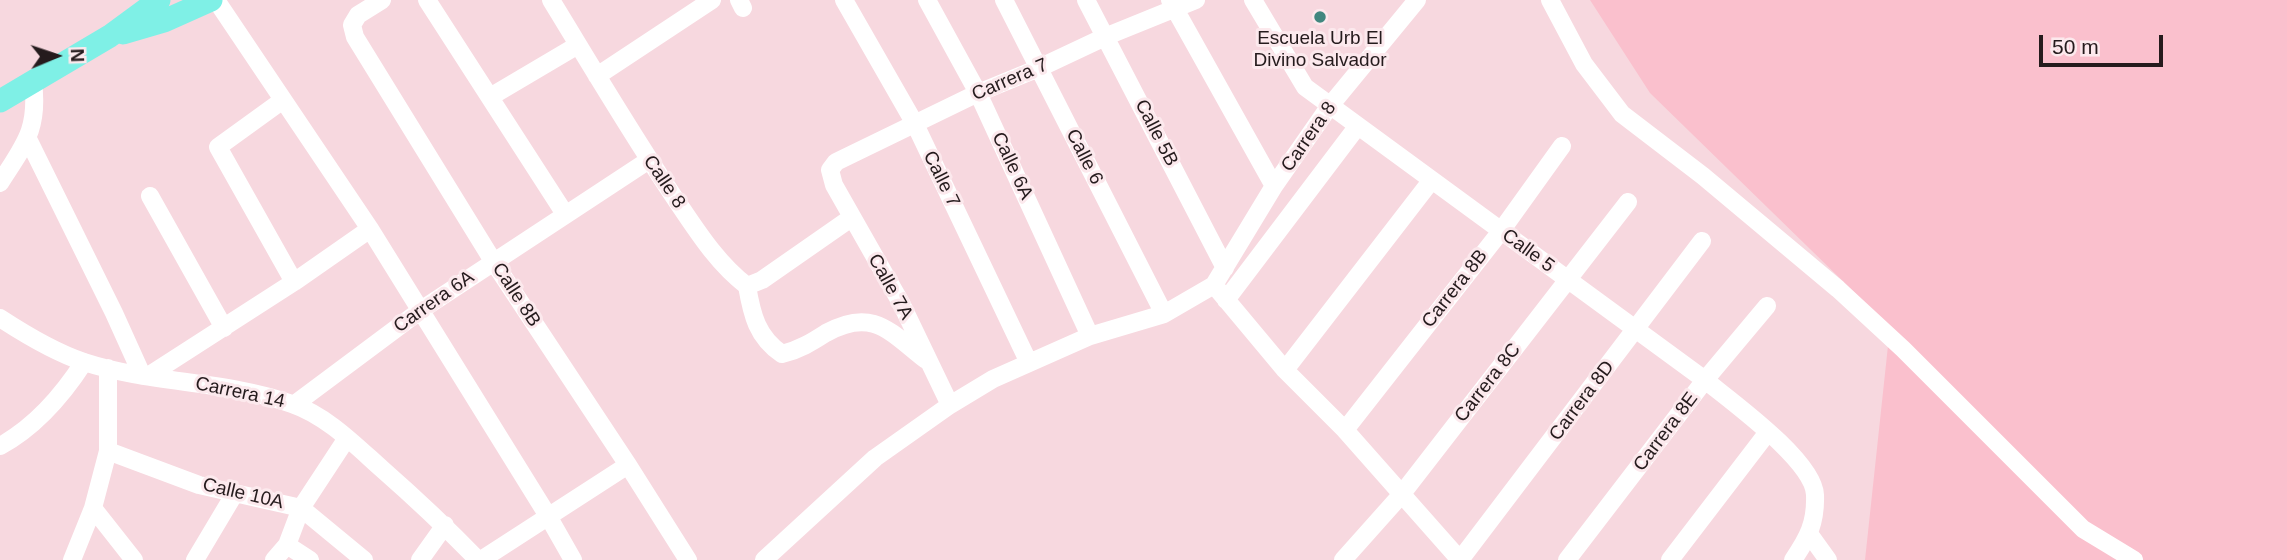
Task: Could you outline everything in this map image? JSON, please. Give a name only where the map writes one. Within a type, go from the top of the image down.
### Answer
[{"type":"main road","points":[[0,102],[110,36],[159,0]]},
{"type":"main road","points":[[110,36],[164,21],[213,0]]},
{"type":"street","points":[[213,0],[370,229],[573,560]]},
{"type":"street","name":"Calle 8B","points":[[382,0],[358,15],[352,25],[355,37],[493,261],[688,560]]},
{"type":"street","points":[[427,0],[565,214]]},
{"type":"street","name":"Calle 8","points":[[551,0],[649,160],[707,245],[730,273],[747,286]]},
{"type":"street","points":[[597,76],[712,0]]},
{"type":"street","name":"Calle 7","points":[[844,0],[915,124],[1029,363]]},
{"type":"street","name":"Calle 6A","points":[[928,0],[978,93],[1090,336]]},
{"type":"street","name":"Calle 6","points":[[1004,0],[1164,314]]},
{"type":"street","name":"Calle 5B","points":[[1086,0],[1225,268]]},
{"type":"street","name":"Carrera 7","points":[[830,170],[836,162],[978,93],[1039,68],[1172,4],[1196,0]]},
{"type":"street","name":"Calle 5","points":[[1253,0],[1305,87],[1706,380],[1769,432],[1802,466],[1815,493],[1810,535]]},
{"type":"street","name":"Carrera 8","points":[[1214,285],[1274,186],[1329,107],[1417,0]]},
{"type":"street","points":[[1549,0],[1584,64],[1622,114],[1703,176],[1838,289],[1903,349],[2083,529],[2134,560]]},
{"type":"street","points":[[1172,4],[1274,186]]},
{"type":"street","points":[[490,97],[578,45]]},
{"type":"street","points":[[0,183],[28,139],[34,120],[33,82]]},
{"type":"street","points":[[282,100],[218,147],[294,282]]},
{"type":"street","points":[[1226,300],[1357,127]]},
{"type":"street","points":[[28,139],[145,375],[294,282],[370,229]]},
{"type":"street","name":"Carrera 8B","points":[[1345,430],[1501,231],[1562,146]]},
{"type":"street","name":"Carrera 6A","points":[[295,404],[421,310],[649,160]]},
{"type":"street","name":"Calle 7A","points":[[830,170],[834,185],[901,303],[950,405]]},
{"type":"street","points":[[1285,370],[1431,181]]},
{"type":"street","points":[[150,196],[223,328]]},
{"type":"street","name":"Carrera 8C","points":[[1342,560],[1401,495],[1628,202]]},
{"type":"street","points":[[851,218],[762,279],[747,286],[752,316],[769,345],[782,354],[796,351],[836,328],[861,320],[883,326],[930,363]]},
{"type":"street","name":"Carrera 8D","points":[[1460,560],[1702,241]]},
{"type":"street","points":[[764,560],[875,458],[950,405],[993,379],[1090,336],[1164,314],[1214,285],[1285,370],[1345,430],[1460,560]]},
{"type":"street","name":"Carrera 8E","points":[[1567,560],[1706,380],[1767,306]]},
{"type":"street","name":"Carrera 14","points":[[0,317],[30,338],[84,362],[233,389],[295,404],[323,419],[347,438],[479,560]]},
{"type":"street","points":[[0,446],[17,437],[35,422],[69,386],[84,362]]},
{"type":"street","points":[[72,560],[93,508],[108,451],[108,368]]},
{"type":"street","points":[[1670,560],[1769,432]]},
{"type":"street","points":[[274,560],[287,545],[301,508],[347,438]]},
{"type":"street","name":"Calle 10A","points":[[108,451],[199,485],[301,508],[364,560]]},
{"type":"street","points":[[479,560],[628,466]]},
{"type":"street","points":[[195,560],[235,493]]},
{"type":"street","points":[[93,508],[134,560]]},
{"type":"street","points":[[420,560],[445,526]]},
{"type":"street","points":[[1793,560],[1810,535],[1828,560]]},
{"type":"street","points":[[287,545],[310,560]]},
{"type":"shaded area","points":[[1590,0],[2287,0],[2287,560],[1865,560],[1890,327],[1650,93]]},
{"type":"place","name":"Escuela Urb El Divino Salvador","points":[[1320,17]]}]
